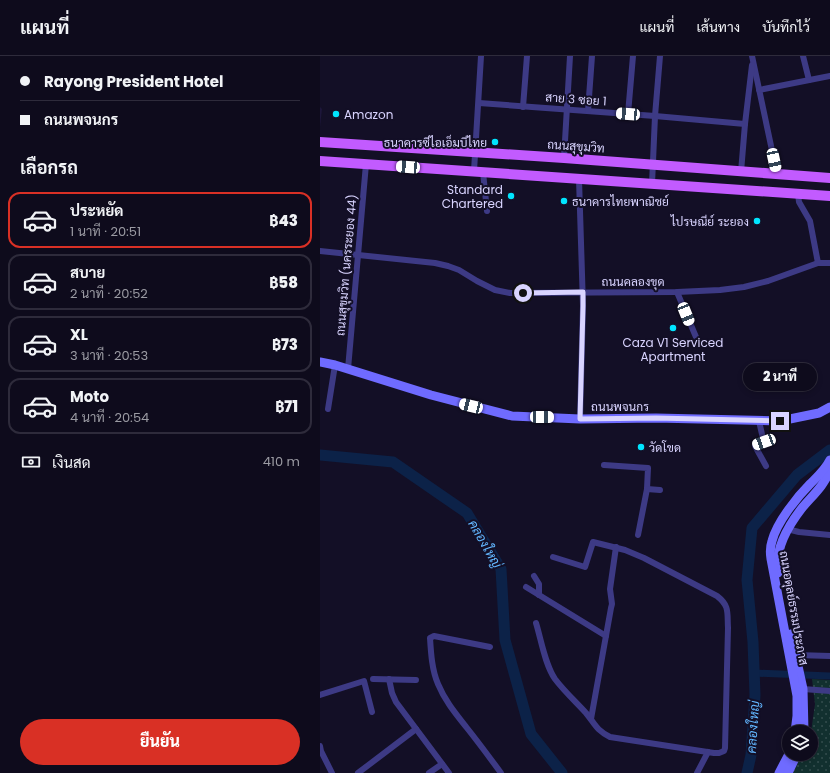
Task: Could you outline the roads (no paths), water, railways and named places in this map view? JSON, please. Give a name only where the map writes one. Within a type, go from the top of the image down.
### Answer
[{"type":"main road","name":"ถนนสุขุมวิท","points":[[320,142],[564,158],[830,178]]},
{"type":"main road","points":[[320,161],[830,196]]},
{"type":"street","points":[[481,56],[476,152],[487,210]]},
{"type":"street","points":[[523,107],[527,56]]},
{"type":"street","points":[[564,158],[570,56]]},
{"type":"street","points":[[588,111],[592,56]]},
{"type":"street","points":[[628,114],[633,56]]},
{"type":"street","points":[[652,184],[655,116],[660,56]]},
{"type":"street","points":[[803,56],[809,80]]},
{"type":"street","points":[[752,58],[777,174]]},
{"type":"street","points":[[741,172],[752,58]]},
{"type":"street","points":[[760,90],[830,76]]},
{"type":"street","name":"สาย 3 ซอย 1","points":[[478,103],[745,124]]},
{"type":"street","name":"ถนนสุขุมวิท (นครระยอง 44)","points":[[348,369],[366,164]]},
{"type":"street","points":[[579,179],[583,292],[580,419]]},
{"type":"street","points":[[798,194],[799,202],[810,221],[818,263]]},
{"type":"street","name":"ถนนคลองขุด","points":[[320,251],[435,263],[459,270],[495,290],[510,293],[677,292],[720,290],[744,287],[768,281],[818,263],[830,263]]},
{"type":"street","points":[[677,292],[696,337]]},
{"type":"street","name":"ถนนพจนกร","points":[[320,362],[335,365],[431,395],[512,416],[580,419],[656,418],[780,421],[819,412],[827,408]]},
{"type":"street","points":[[328,409],[335,365]]},
{"type":"street","points":[[759,421],[764,442],[755,446],[766,466]]},
{"type":"street","name":"ถนนอดุลย์ธรรมประภาส","points":[[795,666],[796,655],[777,564],[780,545],[787,529],[801,509],[806,496],[830,460]]},
{"type":"street","points":[[604,465],[648,468],[647,489],[638,535]]},
{"type":"street","name":"ถนนอดุลย์ธรรมประภาส","points":[[803,725],[800,687],[770,552],[772,539],[786,513],[826,480],[830,470]]},
{"type":"street","points":[[647,489],[660,490]]},
{"type":"street","points":[[787,529],[798,532],[830,535]]},
{"type":"street","points":[[536,623],[547,663],[554,678],[592,719],[601,732],[610,737],[708,752],[720,753],[724,751],[728,612],[724,601],[644,558],[616,547],[593,542],[585,567],[553,557]]},
{"type":"street","points":[[592,719],[612,604],[610,589],[616,547]]},
{"type":"street","points":[[534,576],[539,584],[539,595]]},
{"type":"street","points":[[526,587],[606,636]]},
{"type":"street","points":[[490,647],[434,636],[430,638],[431,657],[434,671],[444,696],[499,772]]},
{"type":"street","points":[[796,655],[830,656]]},
{"type":"street","points":[[373,679],[416,680]]},
{"type":"street","points":[[389,679],[392,693],[396,702],[449,773]]},
{"type":"street","points":[[320,695],[364,680],[372,712]]},
{"type":"street","points":[[800,687],[830,691]]},
{"type":"street","name":"ถนนอดุลย์ธรรมประภาส","points":[[796,725],[800,687]]},
{"type":"street","points":[[358,773],[416,729]]},
{"type":"street","points":[[320,746],[329,771]]},
{"type":"street","points":[[697,773],[708,752]]},
{"type":"street","points":[[779,773],[785,761]]},
{"type":"street","points":[[788,773],[794,761]]},
{"type":"street","points":[[429,773],[442,764]]},
{"type":"waterway","name":"คลองใหญ่","points":[[747,773],[751,755],[755,695],[753,642],[747,580],[752,528],[797,475],[830,450]]},
{"type":"waterway","name":"คลองใหญ่","points":[[320,455],[393,462],[467,513],[501,569],[505,640],[531,734],[562,773]]},
{"type":"waterway","points":[[754,673],[830,676]]},
{"type":"place","name":"Amazon","points":[[336,114]]},
{"type":"place","name":"ธนาคารซีไอเอ็มบีไทย","points":[[495,142]]},
{"type":"place","name":"Standard Chartered","points":[[511,196]]},
{"type":"place","name":"ธนาคารไทยพาณิชย์","points":[[564,201]]},
{"type":"place","name":"ไปรษณีย์ ระยอง","points":[[757,221]]},
{"type":"place","name":"Caza V1 Serviced Apartment","points":[[673,328]]},
{"type":"place","name":"วัดโขด","points":[[641,447]]}]
